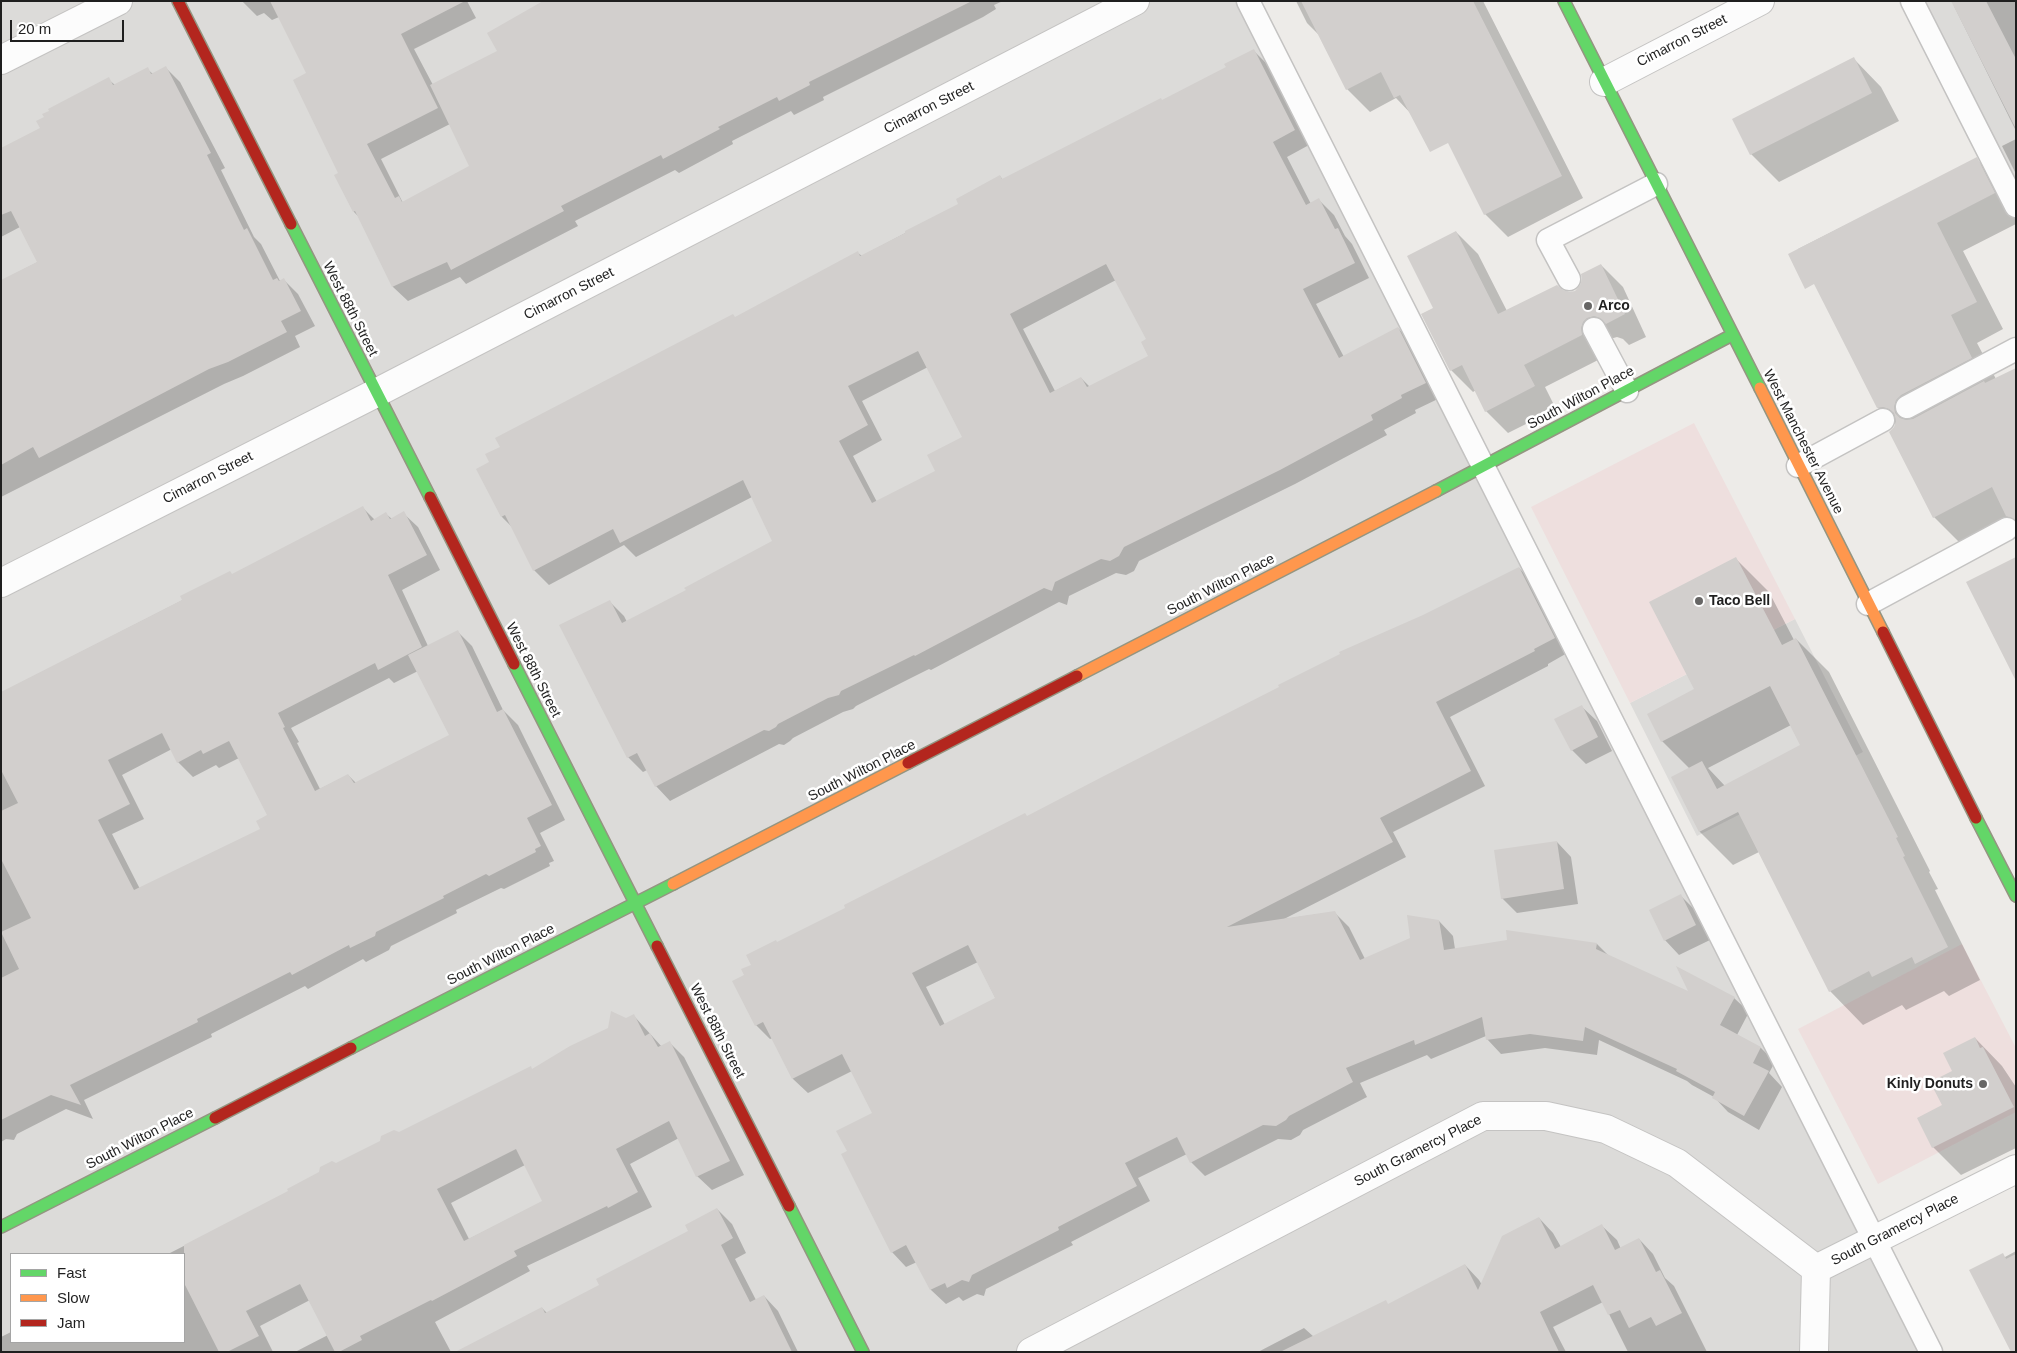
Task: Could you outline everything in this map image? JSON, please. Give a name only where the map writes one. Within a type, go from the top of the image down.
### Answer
[{"type":"street","points":[[1,60],[118,1]]},
{"type":"street","name":"West 88th Street","points":[[178,1],[863,1352]]},
{"type":"street","name":"Cimarron Street","points":[[1,583],[376,393],[1135,1]]},
{"type":"street","name":"West Manchester Avenue","points":[[1564,1],[2014,889]]},
{"type":"street","name":"Cimarron Street","points":[[1604,82],[1753,3]]},
{"type":"street","name":"South Wilton Place","points":[[1,1227],[636,904],[1484,466],[1732,335]]},
{"type":"street","name":"South Gramercy Place","points":[[1031,1352],[1482,1116],[1546,1116],[1606,1129],[1677,1163],[1816,1269],[2016,1168]]},
{"type":"street","points":[[1814,1352],[1816,1269]]},
{"type":"lane","points":[[1248,1],[1931,1352]]},
{"type":"lane","points":[[1912,1],[2016,206]]},
{"type":"lane","points":[[1569,279],[1548,240],[1656,184]]},
{"type":"lane","points":[[1594,329],[1626,391]]},
{"type":"lane","points":[[1907,407],[2016,349]]},
{"type":"lane","points":[[1798,466],[1883,420]]},
{"type":"lane","points":[[1868,604],[2007,530]]},
{"type":"shaded area","points":[[1,1],[1241,1],[1930,1352],[1,1352]]},
{"type":"shaded area","points":[[1906,1],[2016,1],[2016,216]]},
{"type":"shaded area","points":[[1694,423],[1795,619],[1630,703],[1531,507]]},
{"type":"shaded area","points":[[1795,619],[1863,752],[1697,836],[1630,703]]},
{"type":"shaded area","points":[[1962,944],[2016,1048],[2016,1112],[1878,1184],[1798,1029]]},
{"type":"building","points":[[270,1],[465,1],[401,34],[438,108],[367,144],[395,198],[399,196],[402,202],[469,166],[430,85],[497,51],[487,33],[543,1],[972,1],[809,82],[810,85],[779,101],[777,97],[718,127],[720,129],[663,159],[661,155],[561,206],[564,211],[451,270],[447,262],[392,287],[355,211],[353,212],[334,175],[338,173],[293,80],[306,73]]},
{"type":"building","points":[[1301,1],[1473,1],[1562,176],[1484,215],[1448,143],[1430,152],[1400,95],[1394,98],[1381,72],[1346,90]]},
{"type":"building","points":[[1951,1],[1986,1],[2016,59],[2016,129]]},
{"type":"building","points":[[1254,49],[1295,130],[1273,142],[1306,205],[1319,198],[1335,229],[1338,228],[1355,263],[1303,289],[1339,358],[1398,327],[1426,383],[1401,395],[1402,398],[1371,415],[1373,420],[1280,470],[1124,547],[1119,556],[1110,561],[1101,559],[1055,582],[1052,591],[1044,588],[915,656],[841,691],[839,695],[828,698],[778,724],[769,731],[764,730],[655,787],[637,753],[627,758],[559,625],[610,600],[622,623],[686,590],[684,588],[772,541],[743,480],[620,543],[613,529],[533,571],[505,515],[501,517],[476,469],[489,462],[485,454],[500,447],[495,438],[733,314],[735,317],[858,251],[860,256],[905,233],[905,231],[958,204],[956,199],[1000,175],[1002,179],[1161,98],[1162,100],[1226,67],[1224,64]],"holes":[[[1106,264],[1146,339],[1141,342],[1148,356],[1087,387],[1081,377],[1050,393],[1010,314]],[[918,351],[962,437],[927,455],[935,471],[872,503],[839,441],[868,425],[848,386]]]},
{"type":"building","points":[[1854,57],[1872,93],[1750,155],[1732,119]]},
{"type":"building","points":[[166,66],[211,153],[207,155],[244,230],[247,228],[273,280],[277,278],[279,281],[284,278],[301,311],[281,321],[287,332],[228,362],[209,369],[39,458],[33,447],[1,465],[1,280],[37,262],[11,211],[1,215],[1,148],[40,128],[36,121],[44,117],[42,114],[49,111],[48,109],[109,77],[113,85],[148,67],[151,74]]},
{"type":"building","points":[[1977,157],[1995,193],[1937,223],[1977,302],[1951,315],[1972,358],[1901,395],[1896,400],[1894,407],[1895,413],[1900,418],[1906,420],[1913,419],[1984,381],[1985,383],[2016,368],[2016,520],[2006,516],[1992,487],[1933,518],[1889,432],[1894,427],[1896,421],[1894,413],[1883,407],[1877,408],[1814,284],[1805,289],[1788,254]]},
{"type":"building","points":[[1456,231],[1498,314],[1557,285],[1569,292],[1575,291],[1580,285],[1581,274],[1601,264],[1625,314],[1606,324],[1600,318],[1594,316],[1587,318],[1581,328],[1582,335],[1524,365],[1535,386],[1485,412],[1462,365],[1450,371],[1421,314],[1433,308],[1407,256]]},
{"type":"building","points":[[363,506],[371,521],[386,512],[390,519],[404,511],[427,555],[388,575],[422,647],[378,670],[375,663],[278,713],[285,727],[283,728],[315,791],[348,774],[354,783],[449,735],[408,655],[458,630],[497,712],[503,709],[552,805],[527,818],[541,846],[535,849],[536,852],[489,876],[486,874],[443,896],[444,898],[376,932],[375,936],[350,948],[349,945],[292,975],[290,972],[197,1019],[198,1022],[70,1085],[81,1105],[51,1095],[1,1120],[1,978],[19,969],[1,932],[31,918],[1,859],[1,811],[18,803],[1,770],[1,692],[182,600],[180,596],[230,571],[232,574]],"holes":[[[162,733],[177,763],[201,750],[203,754],[229,741],[267,815],[256,821],[260,829],[134,890],[98,820],[130,804],[108,760]]]},
{"type":"building","points":[[1736,557],[1782,645],[1796,638],[1898,837],[1896,838],[1905,856],[1903,857],[1948,947],[1915,964],[1912,957],[1872,977],[1869,971],[1829,992],[1738,812],[1699,832],[1671,777],[1702,761],[1717,789],[1800,745],[1770,686],[1661,742],[1647,714],[1694,689],[1649,602]]},
{"type":"building","points":[[2016,557],[2016,681],[1966,582]]},
{"type":"building","points":[[1519,567],[1555,638],[1534,649],[1535,651],[1436,702],[1471,771],[1380,818],[1393,842],[1227,927],[1335,911],[1360,960],[1410,938],[1407,915],[1439,920],[1444,950],[1507,940],[1506,930],[1597,943],[1596,949],[1688,991],[1676,966],[1735,997],[1720,1025],[1761,1047],[1753,1063],[1769,1071],[1744,1116],[1712,1098],[1715,1092],[1676,1071],[1677,1069],[1585,1027],[1583,1041],[1530,1034],[1486,1040],[1482,1017],[1415,1045],[1414,1040],[1346,1068],[1353,1082],[1289,1116],[1276,1126],[1263,1125],[1190,1163],[1177,1137],[1125,1163],[1137,1186],[1058,1227],[1059,1230],[972,1275],[969,1282],[962,1280],[947,1288],[945,1283],[930,1290],[906,1245],[891,1253],[841,1154],[847,1151],[836,1131],[872,1113],[842,1054],[792,1079],[763,1022],[755,1026],[732,981],[744,975],[741,969],[751,965],[746,955],[776,940],[777,942],[845,908],[844,905],[1025,813],[1027,816],[1279,687],[1278,685],[1340,654],[1339,652],[1423,615]],"holes":[[[968,945],[995,998],[940,1026],[912,973]]]},
{"type":"building","points":[[1582,705],[1598,737],[1571,751],[1554,719]]},
{"type":"building","points":[[1557,841],[1564,889],[1501,899],[1494,850]]},
{"type":"building","points":[[1681,894],[1696,925],[1664,941],[1649,910]]},
{"type":"building","points":[[611,1011],[626,1018],[634,1014],[645,1036],[650,1033],[658,1047],[670,1041],[730,1161],[696,1177],[669,1121],[616,1149],[638,1192],[608,1208],[607,1206],[514,1251],[517,1256],[432,1301],[360,1336],[362,1340],[339,1352],[335,1352],[300,1284],[246,1311],[259,1336],[227,1352],[219,1352],[185,1285],[184,1245],[288,1191],[287,1189],[319,1172],[320,1167],[332,1161],[336,1163],[380,1141],[381,1136],[394,1130],[399,1132],[531,1066],[532,1069],[570,1046],[608,1028]],"holes":[[[516,1149],[542,1201],[464,1241],[437,1189]]]},
{"type":"building","points":[[1975,1037],[1980,1048],[1983,1047],[2014,1107],[1932,1148],[1917,1118],[1942,1105],[1930,1082],[1952,1071],[1943,1053]]},
{"type":"building","points":[[717,1208],[733,1238],[721,1245],[750,1302],[764,1295],[792,1352],[455,1352],[542,1307],[545,1313],[599,1285],[596,1279],[688,1231],[685,1225]]},
{"type":"building","points":[[1539,1217],[1555,1249],[1602,1224],[1615,1250],[1639,1238],[1656,1272],[1660,1270],[1682,1313],[1656,1326],[1651,1317],[1629,1328],[1620,1310],[1608,1315],[1593,1285],[1540,1312],[1559,1352],[1280,1352],[1386,1300],[1388,1304],[1465,1264],[1478,1290],[1502,1236]]},
{"type":"building","points":[[2003,1253],[2006,1259],[2016,1254],[2016,1352],[2011,1352],[1969,1270]]},
{"type":"traffic: fast","points":[[1564,1],[1760,388]]},
{"type":"traffic: fast","points":[[291,224],[430,497]]},
{"type":"traffic: fast","points":[[1436,491],[1732,335]]},
{"type":"traffic: fast","points":[[514,664],[657,946]]},
{"type":"traffic: fast","points":[[1976,818],[2016,896]]},
{"type":"traffic: fast","points":[[351,1048],[673,884]]},
{"type":"traffic: fast","points":[[1,1227],[215,1118]]},
{"type":"traffic: fast","points":[[789,1206],[863,1352]]},
{"type":"traffic: slow","points":[[1760,388],[1883,632]]},
{"type":"traffic: slow","points":[[1077,676],[1436,491]]},
{"type":"traffic: slow","points":[[673,884],[908,763]]},
{"type":"traffic: jam","points":[[178,1],[291,224]]},
{"type":"traffic: jam","points":[[430,497],[514,664]]},
{"type":"traffic: jam","points":[[1883,632],[1976,818]]},
{"type":"traffic: jam","points":[[908,763],[1077,676]]},
{"type":"traffic: jam","points":[[657,946],[789,1206]]},
{"type":"traffic: jam","points":[[215,1118],[351,1048]]},
{"type":"place","name":"Arco","points":[[1588,306]]},
{"type":"place","name":"Taco Bell","points":[[1699,601]]},
{"type":"place","name":"Kinly Donuts","points":[[1983,1084]]}]
